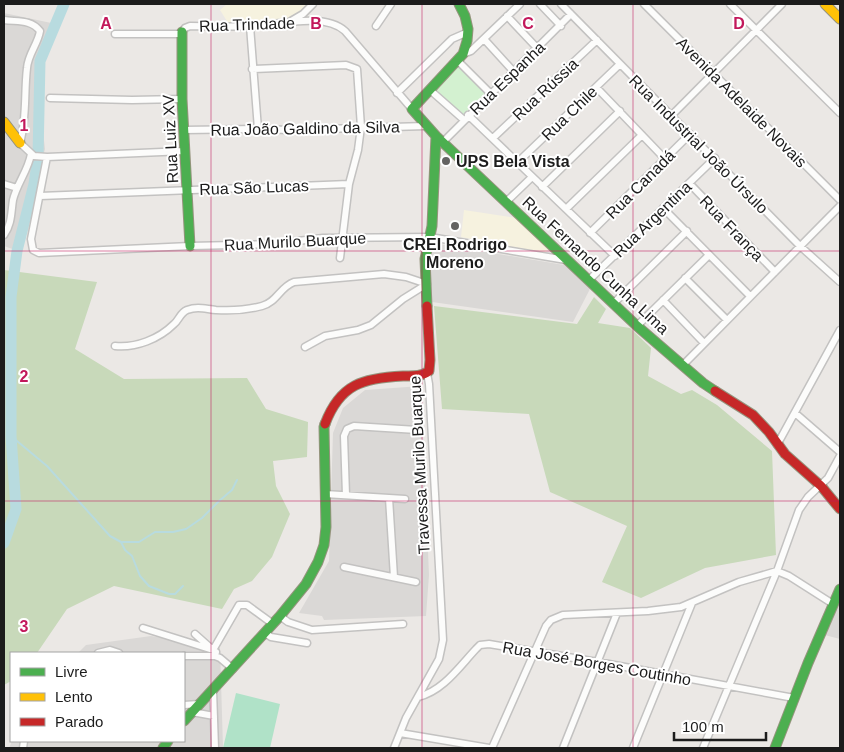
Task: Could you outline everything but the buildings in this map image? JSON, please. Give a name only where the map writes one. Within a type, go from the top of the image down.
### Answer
[{"type":"street","points":[[290,21],[303,14],[312,4]]},
{"type":"street","points":[[376,26],[390,4]]},
{"type":"street","points":[[412,110],[460,58],[466,47],[467,21],[459,4]]},
{"type":"street","points":[[540,4],[561,26]]},
{"type":"street","name":"Rua Industrial João Úrsulo","points":[[561,4],[800,246],[840,282]]},
{"type":"street","name":"Avenida Adelaide Novais","points":[[644,4],[840,200]]},
{"type":"street","points":[[730,4],[840,113]]},
{"type":"street","points":[[671,116],[782,4]]},
{"type":"street","points":[[825,4],[840,19]]},
{"type":"street","points":[[460,58],[471,52],[507,16],[514,5]]},
{"type":"street","name":"Rua Espanha","points":[[440,139],[466,118],[538,49],[571,14]]},
{"type":"street","points":[[507,16],[538,49]]},
{"type":"street","points":[[4,20],[27,22],[37,27],[40,31],[30,53],[27,66],[24,128],[20,143]]},
{"type":"street","name":"Rua Trindade","points":[[115,34],[182,33],[185,28],[190,26],[250,26],[290,21],[327,23],[342,29]]},
{"type":"street","points":[[250,26],[258,128]]},
{"type":"street","name":"Rua Fernando Cunha Lima","points":[[342,29],[426,126],[638,326],[702,382],[753,416],[769,432],[777,444],[821,486],[840,509]]},
{"type":"street","points":[[397,93],[446,45],[468,32]]},
{"type":"street","name":"Rua Luiz XV","points":[[182,33],[182,99],[190,246]]},
{"type":"street","points":[[484,39],[514,72]]},
{"type":"street","name":"Rua Rússia","points":[[493,138],[597,40]]},
{"type":"street","points":[[460,58],[491,94]]},
{"type":"street","name":"Rua Chile","points":[[517,163],[620,64]]},
{"type":"street","points":[[252,69],[346,66],[355,67],[358,71],[361,127],[358,150],[348,184],[340,258]]},
{"type":"street","points":[[596,87],[665,159]]},
{"type":"street","points":[[430,90],[493,138],[614,256]]},
{"type":"street","points":[[50,98],[182,99]]},
{"type":"street","points":[[542,186],[620,111]]},
{"type":"street","points":[[4,122],[20,143],[33,155],[45,157],[185,150]]},
{"type":"street","name":"Rua João Galdino da Silva","points":[[184,130],[258,128],[300,130],[426,126]]},
{"type":"street","name":"Rua Canadá","points":[[590,233],[690,134]]},
{"type":"street","points":[[566,209],[642,135]]},
{"type":"street","name":"Travessa Murilo Buarque","points":[[394,748],[418,697],[439,660],[444,640],[438,557],[437,500],[427,373],[430,360],[425,258],[432,226],[440,139]]},
{"type":"street","points":[[4,234],[10,223],[17,188],[33,155]]},
{"type":"street","points":[[40,196],[45,157]]},
{"type":"street","name":"Rua Argentina","points":[[589,280],[715,158]]},
{"type":"street","points":[[506,202],[532,177]]},
{"type":"street","name":"Rua França","points":[[689,183],[774,272]]},
{"type":"street","points":[[4,184],[17,188]]},
{"type":"street","name":"Rua São Lucas","points":[[40,196],[348,184]]},
{"type":"street","name":"Rua Murilo Buarque","points":[[40,196],[31,239],[33,250],[39,253],[272,244],[323,238],[430,236],[568,260]]},
{"type":"street","points":[[683,365],[840,206]]},
{"type":"street","points":[[664,208],[750,296]]},
{"type":"street","points":[[614,304],[687,231]]},
{"type":"street","points":[[638,326],[709,255]]},
{"type":"street","points":[[115,346],[133,346],[158,336],[174,324],[184,311],[199,307],[213,310],[240,310],[264,306],[279,296],[286,285],[294,282],[384,274],[406,277],[427,284]]},
{"type":"street","points":[[685,278],[727,320]]},
{"type":"street","points":[[305,347],[326,336],[358,330],[371,325],[403,299],[427,284]]},
{"type":"street","points":[[664,300],[704,343]]},
{"type":"street","points":[[777,444],[840,330]]},
{"type":"street","points":[[185,720],[280,616],[306,584],[318,562],[324,545],[326,527],[324,427],[328,411],[335,400],[346,389],[356,383],[374,378],[422,376],[427,373]]},
{"type":"street","points":[[795,413],[840,452]]},
{"type":"street","points":[[346,495],[344,436],[347,429],[354,426],[417,430]]},
{"type":"street","points":[[703,748],[777,571],[799,510],[808,497],[828,478],[840,456]]},
{"type":"street","points":[[326,494],[405,499]]},
{"type":"street","points":[[389,498],[394,577]]},
{"type":"street","points":[[344,566],[416,582]]},
{"type":"street","points":[[400,733],[491,748],[546,626],[557,617],[579,613],[617,613],[680,607],[739,582],[777,571],[789,576],[834,604]]},
{"type":"street","points":[[775,748],[840,589]]},
{"type":"street","points":[[633,748],[692,603]]},
{"type":"street","points":[[214,653],[240,605],[247,606],[272,624]]},
{"type":"street","points":[[563,748],[617,613]]},
{"type":"street","points":[[280,616],[288,622],[312,630],[403,624]]},
{"type":"street","points":[[143,628],[214,653]]},
{"type":"street","points":[[265,633],[307,644]]},
{"type":"street","points":[[196,634],[233,669]]},
{"type":"street","name":"Rua José Borges Coutinho","points":[[418,697],[439,688],[480,645],[489,644],[794,698]]},
{"type":"street","points":[[102,652],[110,650],[116,652]]},
{"type":"street","points":[[185,656],[214,653]]},
{"type":"street","points":[[213,690],[215,748]]},
{"type":"street","points":[[185,705],[200,704]]},
{"type":"street","points":[[192,712],[214,716]]},
{"type":"shaded area","points":[[227,4],[307,4],[310,7],[297,19],[230,26],[220,10]]},
{"type":"shaded area","points":[[4,13],[56,24],[39,62],[40,108],[45,149],[18,251],[4,246]]},
{"type":"shaded area","points":[[464,210],[517,218],[549,249],[545,253],[461,237]]},
{"type":"shaded area","points":[[433,243],[564,265],[591,287],[573,322],[432,302],[430,257]]},
{"type":"shaded area","points":[[421,386],[429,575],[426,616],[324,620],[322,616],[299,613],[329,561],[333,433],[343,408],[365,390]]},
{"type":"shaded area","points":[[840,590],[840,639],[821,634]]},
{"type":"shaded area","points":[[151,636],[220,648],[223,748],[9,748],[12,742],[185,742],[185,652],[79,652],[86,645]]},
{"type":"green space","points":[[458,66],[485,93],[462,116],[434,90]]},
{"type":"green space","points":[[4,270],[97,282],[75,349],[124,379],[247,378],[266,409],[308,422],[307,457],[273,461],[276,486],[290,514],[272,557],[252,581],[234,589],[222,609],[114,586],[67,609],[38,652],[10,652],[10,682],[4,685]]},
{"type":"green space","points":[[594,297],[606,309],[598,323],[630,328],[651,348],[648,376],[681,394],[692,390],[717,405],[772,451],[776,555],[705,568],[641,598],[602,582],[627,526],[550,492],[529,414],[442,409],[434,306],[577,324]]},
{"type":"green space","points":[[236,693],[280,704],[270,748],[223,748]]},
{"type":"waterway","points":[[4,543],[16,509],[11,436],[11,297],[17,251],[34,184],[38,157],[40,61],[64,4]]},
{"type":"waterway","points":[[11,436],[47,466],[110,536],[121,542],[139,542],[155,532],[173,532],[186,529],[202,518],[232,490],[237,480]]},
{"type":"waterway","points":[[121,542],[125,550],[132,556],[140,576],[149,586],[169,594],[175,594],[183,586]]},
{"type":"traffic: fast","points":[[459,4],[465,16],[468,29],[463,54],[412,109],[436,136],[637,326],[703,383],[715,391]]},
{"type":"traffic: fast","points":[[182,32],[182,99],[190,246]]},
{"type":"traffic: fast","points":[[427,306],[425,259],[432,226],[436,136]]},
{"type":"traffic: fast","points":[[185,720],[280,616],[306,584],[318,562],[324,545],[326,527],[325,424]]},
{"type":"traffic: fast","points":[[775,748],[808,663],[840,589]]},
{"type":"traffic: fast","points":[[163,748],[167,742]]},
{"type":"traffic: slow","points":[[825,4],[840,19]]},
{"type":"traffic: slow","points":[[4,122],[20,143]]},
{"type":"traffic: jam","points":[[325,424],[338,400],[355,386],[376,379],[416,376],[429,371],[427,306]]},
{"type":"traffic: jam","points":[[715,391],[753,415],[769,432],[785,454],[821,486],[840,509]]},
{"type":"place","name":"UPS Bela Vista","points":[[446,161]]},
{"type":"place","name":"CREI Rodrigo Moreno","points":[[455,226]]}]
